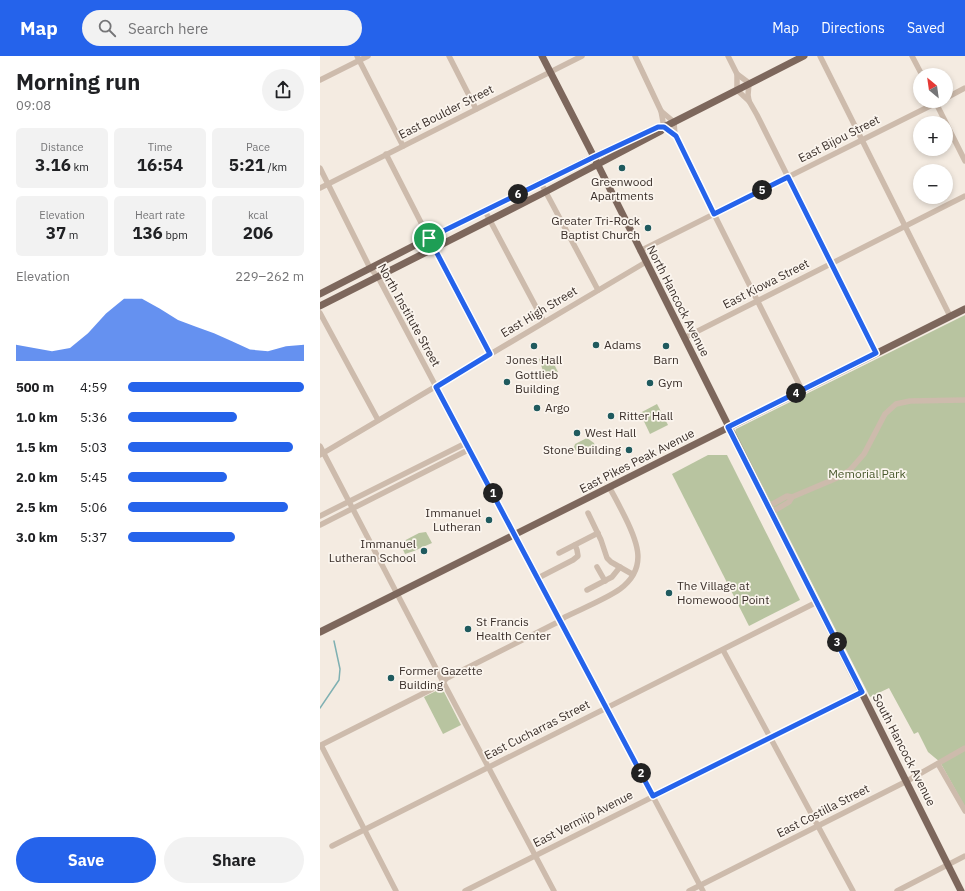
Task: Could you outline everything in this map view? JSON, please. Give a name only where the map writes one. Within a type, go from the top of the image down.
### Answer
[{"type":"main road","name":"North Hancock Avenue","points":[[542,56],[594,157],[728,427]]},
{"type":"main road","points":[[320,294],[429,238],[594,157],[658,127],[664,127],[804,56]]},
{"type":"main road","points":[[320,306],[598,165],[662,131],[664,127]]},
{"type":"main road","name":"East Pikes Peak Avenue","points":[[320,632],[965,309]]},
{"type":"main road","name":"South Hancock Avenue","points":[[728,427],[962,891]]},
{"type":"street","points":[[320,80],[358,58],[368,56]]},
{"type":"street","points":[[449,56],[476,109]]},
{"type":"street","name":"East Boulder Street","points":[[320,188],[582,56]]},
{"type":"street","points":[[635,56],[661,111],[664,127],[676,136]]},
{"type":"street","points":[[728,56],[737,74],[737,90],[749,101]]},
{"type":"street","points":[[820,56],[950,316]]},
{"type":"street","points":[[912,56],[918,68]]},
{"type":"street","points":[[358,58],[403,146]]},
{"type":"street","points":[[737,74],[749,83],[749,101],[876,353]]},
{"type":"street","points":[[953,94],[965,88]]},
{"type":"street","name":"East Bijou Street","points":[[640,251],[925,108]]},
{"type":"street","points":[[940,108],[965,161]]},
{"type":"street","points":[[661,111],[674,122],[676,136],[802,390]]},
{"type":"street","points":[[386,154],[490,354]]},
{"type":"street","name":"North Institute Street","points":[[320,168],[370,268],[378,277],[470,449],[701,888]]},
{"type":"street","points":[[541,183],[598,290]]},
{"type":"street","name":"East Kiowa Street","points":[[684,338],[965,196]]},
{"type":"street","points":[[485,211],[544,322]]},
{"type":"street","name":"East High Street","points":[[322,454],[646,262]]},
{"type":"street","points":[[320,313],[378,420]]},
{"type":"street","points":[[770,509],[787,496],[792,497],[837,478],[850,470],[867,449],[885,414],[896,404],[910,401],[965,400]]},
{"type":"street","points":[[320,516],[466,443]]},
{"type":"street","points":[[320,446],[322,454],[353,508],[554,891]]},
{"type":"street","points":[[320,524],[470,449]]},
{"type":"street","points":[[396,891],[321,745],[440,685],[447,678],[618,590],[626,584],[638,560],[637,544],[632,530],[609,487]]},
{"type":"street","points":[[588,513],[598,533],[607,558],[632,574]]},
{"type":"street","points":[[559,553],[598,533]]},
{"type":"street","points":[[538,578],[578,556],[574,545]]},
{"type":"street","points":[[597,567],[605,581]]},
{"type":"street","points":[[587,590],[605,581],[615,574],[620,567]]},
{"type":"street","name":"East Cucharras Street","points":[[332,846],[817,602]]},
{"type":"street","points":[[723,650],[853,891]]},
{"type":"street","name":"East Vermijo Avenue","points":[[465,891],[862,692]]},
{"type":"street","name":"East Costilla Street","points":[[689,891],[701,888],[907,781],[965,748]]},
{"type":"street","points":[[938,764],[965,811]]},
{"type":"street","points":[[896,891],[965,856]]},
{"type":"green space","name":"Memorial Park","points":[[965,315],[965,807],[940,762],[928,752],[918,732],[914,734],[889,688],[870,697],[735,432],[736,429]]},
{"type":"green space","points":[[548,354],[555,360],[555,366],[558,372],[547,377],[545,371],[543,371],[539,359]]},
{"type":"green space","points":[[657,404],[668,425],[650,434],[640,413]]},
{"type":"green space","points":[[587,438],[594,443],[596,449],[594,451],[576,451],[574,447],[575,444]]},
{"type":"green space","points":[[708,455],[727,455],[800,600],[749,626],[672,474]]},
{"type":"green space","points":[[426,532],[432,543],[405,554],[400,543],[419,533]]},
{"type":"green space","points":[[442,688],[461,725],[443,734],[424,697]]},
{"type":"waterway","points":[[320,708],[339,680],[340,669],[334,641]]},
{"type":"place","name":"Greenwood Apartments","points":[[622,168]]},
{"type":"place","name":"Greater Tri-Rock Baptist Church","points":[[648,228]]},
{"type":"place","name":"Adams","points":[[596,345]]},
{"type":"place","name":"Jones Hall","points":[[534,346]]},
{"type":"place","name":"Barn","points":[[666,346]]},
{"type":"place","name":"Gottlieb Building","points":[[507,382]]},
{"type":"place","name":"Gym","points":[[650,383]]},
{"type":"place","name":"Argo","points":[[537,408]]},
{"type":"place","name":"Ritter Hall","points":[[611,416]]},
{"type":"place","name":"West Hall","points":[[577,433]]},
{"type":"place","name":"Stone Building","points":[[629,450]]},
{"type":"place","name":"Immanuel Lutheran","points":[[489,520]]},
{"type":"place","name":"Immanuel Lutheran School","points":[[424,551]]},
{"type":"place","name":"The Village at Homewood Point","points":[[669,593]]},
{"type":"place","name":"St Francis Health Center","points":[[468,629]]},
{"type":"place","name":"Former Gazette Building","points":[[391,678]]},
{"type":"route","points":[[658,127],[664,127],[676,136],[714,214],[788,177],[876,353],[728,427],[862,692],[653,796],[436,387],[490,354],[429,238],[658,127]]}]
